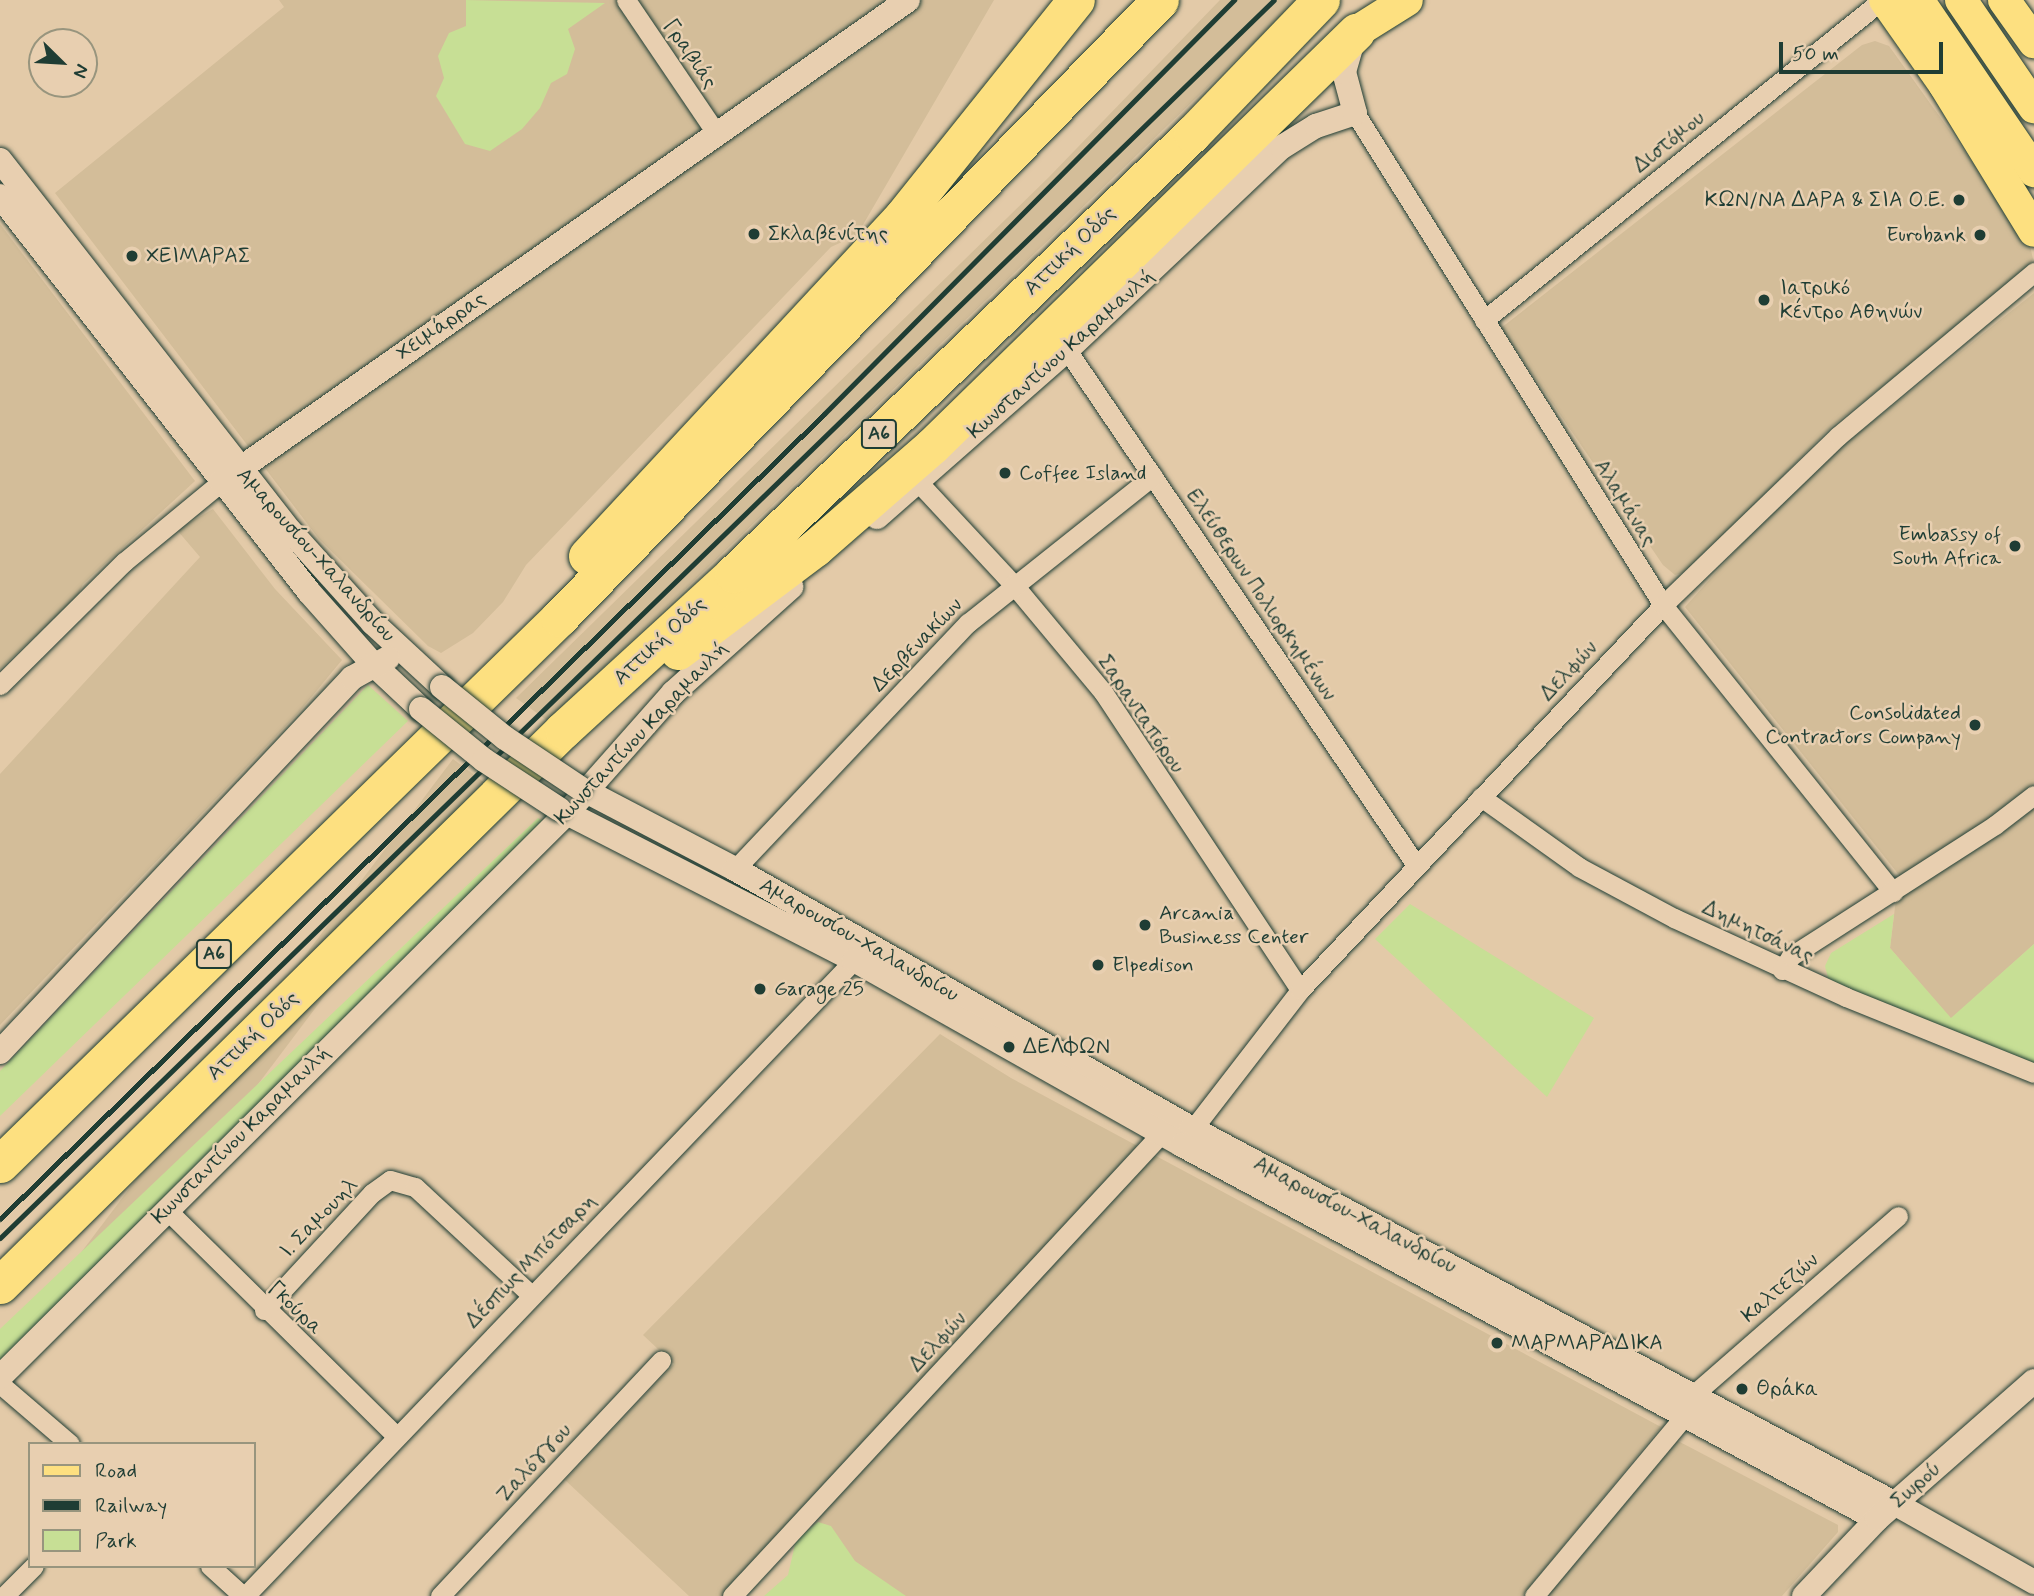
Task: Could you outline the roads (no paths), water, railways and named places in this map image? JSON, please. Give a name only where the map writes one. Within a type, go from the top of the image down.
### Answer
[{"type":"highway","points":[[429,744],[492,664],[650,484],[918,199],[1076,0]]},
{"type":"highway","name":"Α6","points":[[0,1164],[559,618],[1160,0]]},
{"type":"highway","name":"Αττική Οδός","points":[[0,1285],[563,730],[743,564],[1192,134],[1321,0]]},
{"type":"highway","points":[[563,730],[753,597],[874,497],[972,409],[1356,32]]},
{"type":"main road","points":[[1356,32],[1390,0]]},
{"type":"main road","points":[[1356,32],[1407,0]]},
{"type":"main road","points":[[1884,0],[1944,84],[2034,231]]},
{"type":"main road","points":[[1918,0],[2034,171]]},
{"type":"main road","points":[[1961,0],[2034,107]]},
{"type":"main road","points":[[2004,0],[2034,42]]},
{"type":"street","name":"Γραβιάς","points":[[626,0],[716,133]]},
{"type":"street","name":"Χειμάρρας","points":[[0,685],[124,562],[230,475],[908,0]]},
{"type":"street","name":"Διστόμου","points":[[1484,320],[1884,0]]},
{"type":"street","points":[[2023,0],[2034,27]]},
{"type":"street","points":[[1354,113],[1344,72],[1356,32]]},
{"type":"street","name":"Αλαμάνας","points":[[1354,113],[1663,605],[1893,892]]},
{"type":"street","name":"Κωνσταντίνου Καραμανλή","points":[[0,1377],[563,811],[723,643],[919,483],[1067,349],[1282,147],[1316,126],[1354,113]]},
{"type":"street","name":"Αμαρουσίου-Χαλανδρίου","points":[[0,160],[230,475],[372,663],[421,709],[484,760],[563,811],[854,960],[1689,1405],[1892,1505],[2034,1582]]},
{"type":"street","name":"Αμαρουσίου-Χαλανδρίου","points":[[0,196],[230,475],[415,663],[505,738],[583,789],[735,869],[1177,1131]]},
{"type":"street","name":"Δελφών","points":[[732,1596],[1177,1131],[1300,990],[1663,605],[1838,436],[2034,272]]},
{"type":"street","name":"Ελεύθερων Πολιορκημένων","points":[[1067,349],[1416,865]]},
{"type":"street","name":"Δερβενακίων","points":[[735,869],[932,657],[1013,584],[1153,477]]},
{"type":"street","name":"Σαρανταπόρου","points":[[919,483],[1013,584],[1103,692],[1300,990]]},
{"type":"street","points":[[0,1052],[331,700],[372,663],[402,657],[415,663]]},
{"type":"street","points":[[1782,970],[1791,956],[1893,892],[2034,795]]},
{"type":"street","name":"Δημητσάνας","points":[[1481,797],[1579,867],[1782,970],[2034,1073]]},
{"type":"street","name":"Δέσπως Μπότσαρη","points":[[244,1596],[530,1294],[854,960]]},
{"type":"street","name":"Ι. Σαμουηλ","points":[[264,1310],[372,1193],[390,1180],[415,1187],[530,1294]]},
{"type":"street","name":"Γκούρα","points":[[166,1209],[264,1310],[396,1436]]},
{"type":"street","name":"Καλτεζών","points":[[1534,1596],[1689,1405],[1898,1216]]},
{"type":"street","name":"Ζαλόγγου","points":[[440,1596],[661,1362]]},
{"type":"street","name":"Σωρού","points":[[1804,1596],[1892,1505],[2024,1398],[2034,1381]]},
{"type":"street","points":[[0,1384],[68,1442]]},
{"type":"street","points":[[4,1596],[32,1568]]},
{"type":"street","points":[[211,1568],[244,1596]]},
{"type":"railway","points":[[0,1219],[824,414],[1234,0]]},
{"type":"railway","points":[[0,1238],[1274,0]]},
{"type":"place","name":"ΚΩΝ/ΝΑ ΔΑΡΑ & ΣΙΑ Ο.Ε.","points":[[1959,200]]},
{"type":"place","name":"Σκλαβενίτης","points":[[754,234]]},
{"type":"place","name":"Eurobank","points":[[1980,235]]},
{"type":"place","name":"ΧΕΙΜΑΡΑΣ","points":[[132,256]]},
{"type":"place","name":"Ιατρικό Κέντρο Αθηνών","points":[[1764,300]]},
{"type":"place","name":"Coffee Island","points":[[1005,473]]},
{"type":"place","name":"Embassy of South Africa","points":[[2015,546]]},
{"type":"place","name":"Consolidated Contractors Company","points":[[1975,725]]},
{"type":"place","name":"Arcania Business Center","points":[[1145,925]]},
{"type":"place","name":"Elpedison","points":[[1098,965]]},
{"type":"place","name":"Garage 25","points":[[760,989]]},
{"type":"place","name":"ΔΕΛΦΩΝ","points":[[1009,1047]]},
{"type":"place","name":"ΜΑΡΜΑΡΑΔΙΚΑ","points":[[1497,1343]]},
{"type":"place","name":"Θράκα","points":[[1742,1389]]}]
